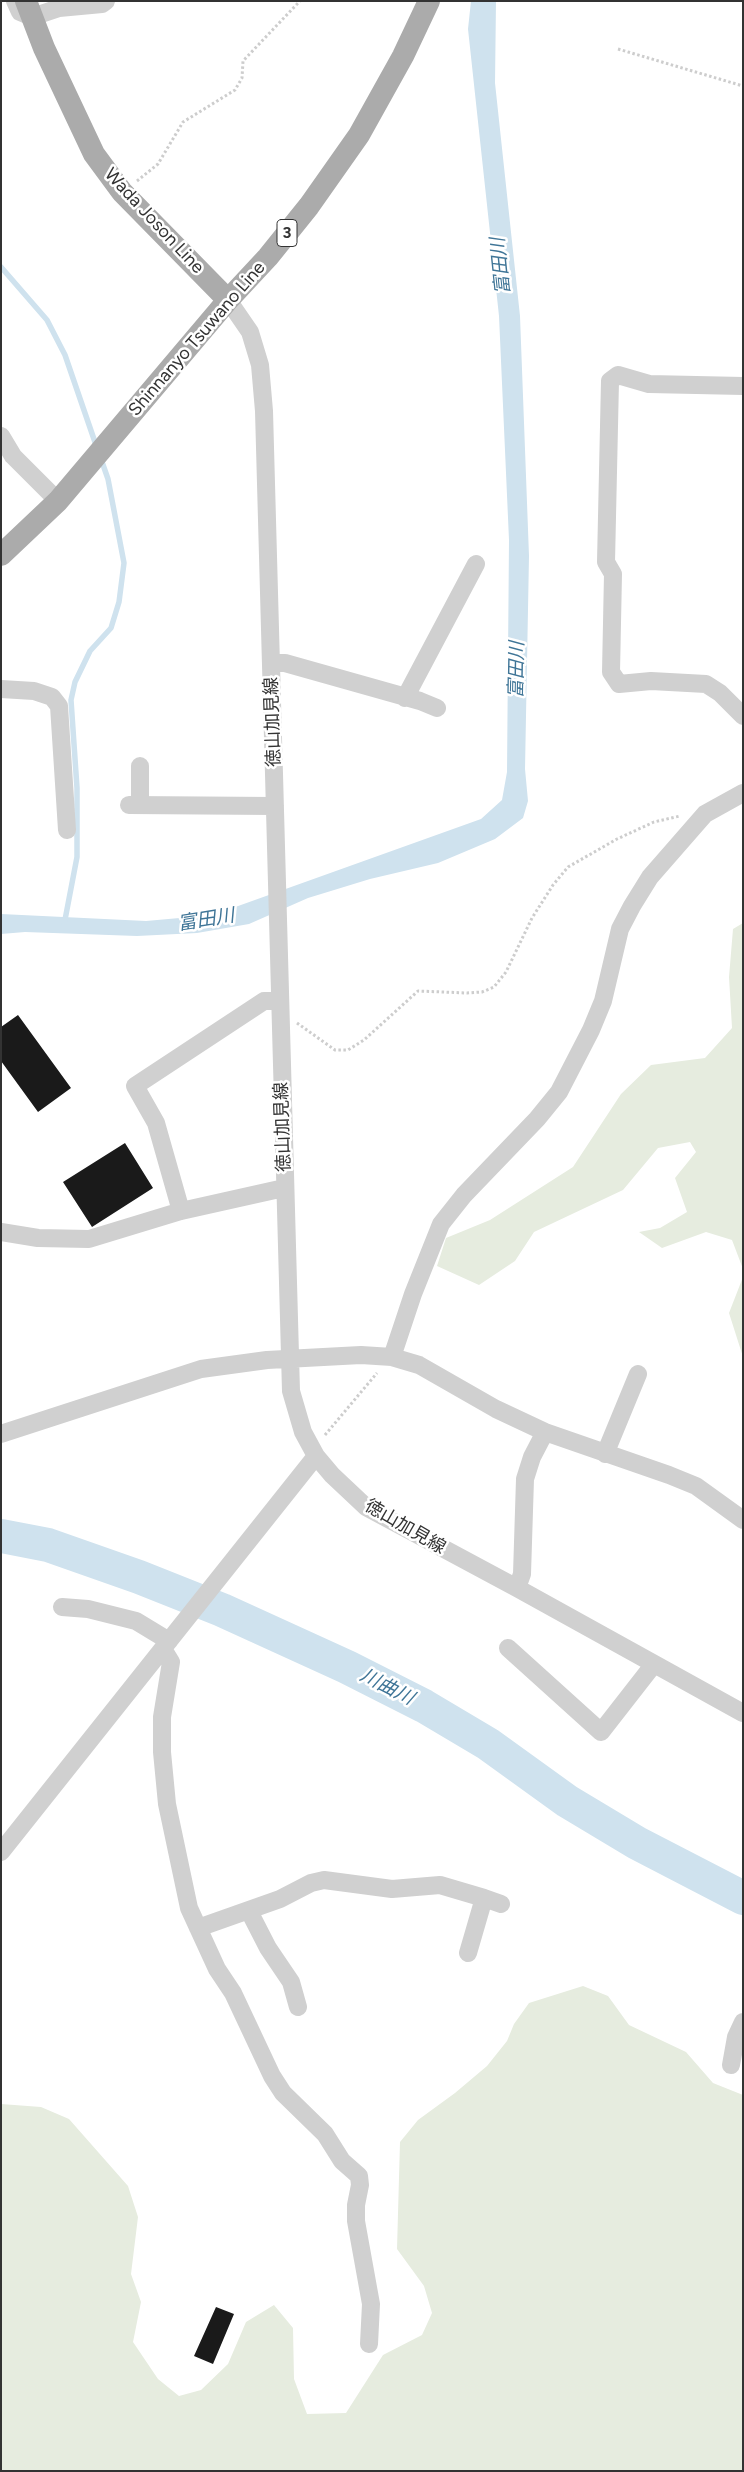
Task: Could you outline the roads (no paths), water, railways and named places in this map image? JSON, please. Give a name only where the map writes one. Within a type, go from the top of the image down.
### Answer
[{"type":"main road","name":"Shinnanyo Tsuwano Line","points":[[1,554],[58,501],[228,300],[268,257],[309,206],[359,135],[403,56],[429,1]]},
{"type":"main road","name":"Wada Joson Line","points":[[29,9],[94,154],[122,192],[228,300]]},
{"type":"street","points":[[14,1],[20,12],[29,9],[102,4],[106,1]]},
{"type":"street","name":"徳山加見線","points":[[228,300],[250,332],[260,365],[264,411],[291,1391],[302,1432],[316,1456],[332,1475],[366,1507],[743,1713]]},
{"type":"street","points":[[743,386],[649,384],[618,375],[610,381],[606,562],[614,574],[611,672],[619,684],[651,681],[706,684],[720,693],[743,716]]},
{"type":"street","points":[[1,436],[13,456],[58,501]]},
{"type":"street","points":[[405,698],[476,564]]},
{"type":"street","points":[[271,663],[285,663],[436,708]]},
{"type":"street","points":[[1,689],[34,691],[52,697],[59,706],[67,830]]},
{"type":"street","points":[[140,766],[135,805],[275,806]]},
{"type":"street","points":[[392,1357],[412,1294],[442,1224],[464,1195],[537,1119],[559,1092],[603,1001],[620,929],[650,877],[705,814],[743,793]]},
{"type":"street","points":[[181,1211],[156,1123],[135,1086],[264,1001],[279,1009]]},
{"type":"street","points":[[1,1232],[38,1238],[89,1239],[181,1211],[284,1188]]},
{"type":"street","points":[[1,1434],[201,1369],[290,1359],[361,1356],[392,1357],[419,1365],[496,1410],[545,1432],[696,1486],[743,1520]]},
{"type":"street","points":[[605,1454],[638,1374]]},
{"type":"street","points":[[517,1588],[522,1574],[525,1479],[532,1457],[545,1432]]},
{"type":"street","points":[[4,1843],[166,1645],[316,1456]]},
{"type":"street","points":[[62,1607],[88,1609],[136,1621],[166,1645],[170,1662],[162,1717],[162,1752],[167,1804],[189,1908],[217,1969],[233,1993],[272,2076],[283,2092],[325,2134],[342,2161],[359,2176],[360,2185],[356,2205],[356,2221],[371,2304],[369,2344]]},
{"type":"street","points":[[508,1648],[601,1732],[654,1664]]},
{"type":"street","points":[[198,1928],[249,1911],[280,1899],[311,1883],[324,1880],[392,1890],[440,1885],[501,1904]]},
{"type":"street","points":[[468,1953],[484,1898]]},
{"type":"street","points":[[249,1911],[268,1948],[291,1982],[298,2007]]},
{"type":"street","points":[[731,2065],[736,2037],[743,2022]]},
{"type":"water","name":"富田川","points":[[471,1],[496,1],[495,83],[520,316],[529,556],[525,769],[528,801],[523,818],[495,839],[438,863],[370,879],[308,898],[249,924],[197,933],[137,936],[25,932],[1,934],[1,914],[146,921],[213,915],[481,819],[502,800],[507,772],[509,540],[499,316],[468,29]]},
{"type":"waterway","points":[[1,267],[47,320],[65,355],[97,448]]},
{"type":"waterway","points":[[64,925],[77,857],[77,788],[71,700],[75,682],[90,651],[111,628],[119,602],[124,563],[108,479],[101,459]]},
{"type":"waterway","name":"川曲川","points":[[1,1536],[48,1545],[139,1577],[222,1610],[347,1667],[424,1706],[488,1744],[567,1801],[637,1843],[743,1898]]}]
